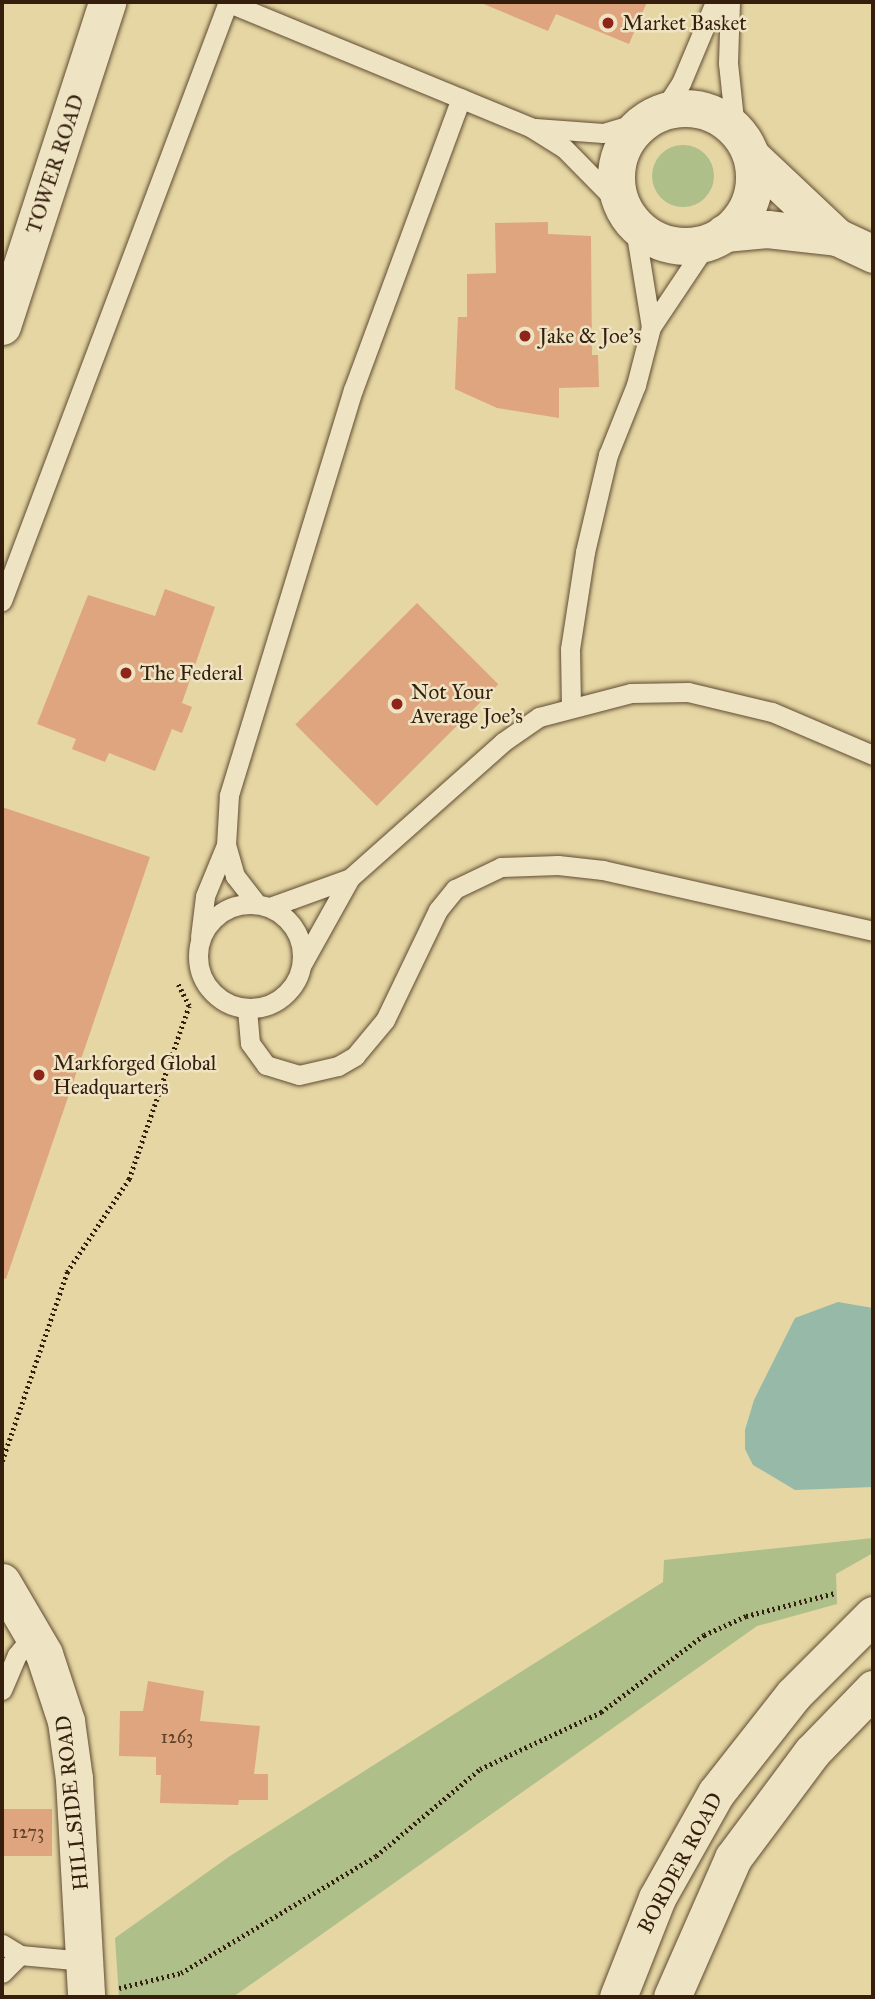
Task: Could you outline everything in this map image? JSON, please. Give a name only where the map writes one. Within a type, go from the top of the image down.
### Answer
[{"type":"street","name":"TOWER ROAD","points":[[2,326],[107,2]]},
{"type":"street","points":[[837,237],[718,116],[697,109],[653,117],[622,149],[616,172],[628,215],[668,244],[767,229],[837,237],[873,254]]},
{"type":"street","points":[[716,237],[746,210],[754,189],[744,143]]},
{"type":"street","name":"HILLSIDE ROAD","points":[[2,1582],[34,1634],[61,1699],[71,1747],[86,1997]]},
{"type":"street","name":"BORDER ROAD","points":[[618,1997],[657,1898],[716,1793],[793,1695],[873,1615]]},
{"type":"street","points":[[672,1997],[733,1858],[812,1752],[873,1689]]},
{"type":"lane","points":[[2,601],[228,2],[530,127],[564,148],[628,215],[651,327]]},
{"type":"lane","points":[[530,127],[603,133],[653,117],[681,83],[715,2]]},
{"type":"lane","points":[[730,2],[728,63],[744,143]]},
{"type":"lane","points":[[461,98],[353,390],[285,599],[229,795],[226,845],[205,896],[200,938],[198,963],[208,988],[225,1003],[247,1009],[283,997],[350,878],[503,742],[539,716],[570,706],[659,691],[717,696],[772,712],[873,755]]},
{"type":"lane","points":[[570,706],[570,649],[585,552],[608,456],[642,367],[651,327],[716,237]]},
{"type":"lane","points":[[226,845],[235,876],[263,905],[282,914],[299,936],[302,964]]},
{"type":"lane","points":[[247,1009],[250,1043],[266,1065],[299,1075],[338,1066],[355,1056],[385,1020],[438,910],[455,889],[500,867],[558,865],[603,870],[873,931]]},
{"type":"lane","points":[[200,938],[223,910],[263,905],[350,878]]},
{"type":"lane","points":[[2,1690],[17,1655],[34,1634]]},
{"type":"lane","points":[[2,1944],[20,1955],[85,1961]]},
{"type":"lane","points":[[2,1973],[20,1955]]},
{"type":"path","points":[[2,1461],[67,1272],[108,1216],[129,1179],[189,1006],[178,984]]},
{"type":"path","points":[[140,1986],[181,1973],[386,1850],[480,1769],[601,1712],[704,1635],[746,1616],[835,1593]]},
{"type":"green space","points":[[683,145],[705,154],[714,176],[705,198],[683,207],[661,198],[652,176],[661,154]]},
{"type":"green space","points":[[873,1538],[873,1553],[836,1574],[837,1604],[757,1626],[233,1997],[119,1997],[115,1938],[230,1856],[663,1582],[664,1560]]},
{"type":"shaded area","points":[[838,1302],[873,1308],[873,1487],[795,1490],[753,1465],[745,1449],[745,1430],[754,1400],[795,1318]]},
{"type":"building","name":"Market Basket","points":[[479,2],[647,2],[629,44],[556,14],[548,31]]},
{"type":"building","name":"Jake & Joe's","points":[[548,222],[548,234],[591,236],[592,355],[598,355],[599,387],[559,388],[559,418],[497,408],[455,389],[458,317],[467,317],[467,274],[496,273],[495,223]]},
{"type":"building","name":"The Federal","points":[[165,589],[215,607],[182,703],[192,707],[182,733],[172,729],[155,771],[109,753],[105,762],[72,749],[76,739],[37,724],[88,595],[155,616]]},
{"type":"building","name":"Not Your Average Joe's","points":[[417,603],[498,684],[377,806],[295,725]]},
{"type":"building","name":"Markforged Global Headquarters","points":[[2,807],[150,857],[6,1279],[2,1278]]},
{"type":"building","points":[[148,1681],[204,1691],[200,1721],[260,1726],[254,1774],[268,1774],[268,1800],[239,1800],[238,1805],[160,1803],[161,1775],[156,1775],[156,1757],[119,1756],[120,1711],[143,1711]]},
{"type":"building","points":[[3,1809],[52,1809],[52,1856],[3,1856]]},
{"type":"place","name":"Market Basket","points":[[608,23]]},
{"type":"place","name":"Jake & Joe's","points":[[525,336]]},
{"type":"place","name":"The Federal","points":[[126,673]]},
{"type":"place","name":"Not Your Average Joe's","points":[[397,704]]},
{"type":"place","name":"Markforged Global Headquarters","points":[[39,1075]]}]
